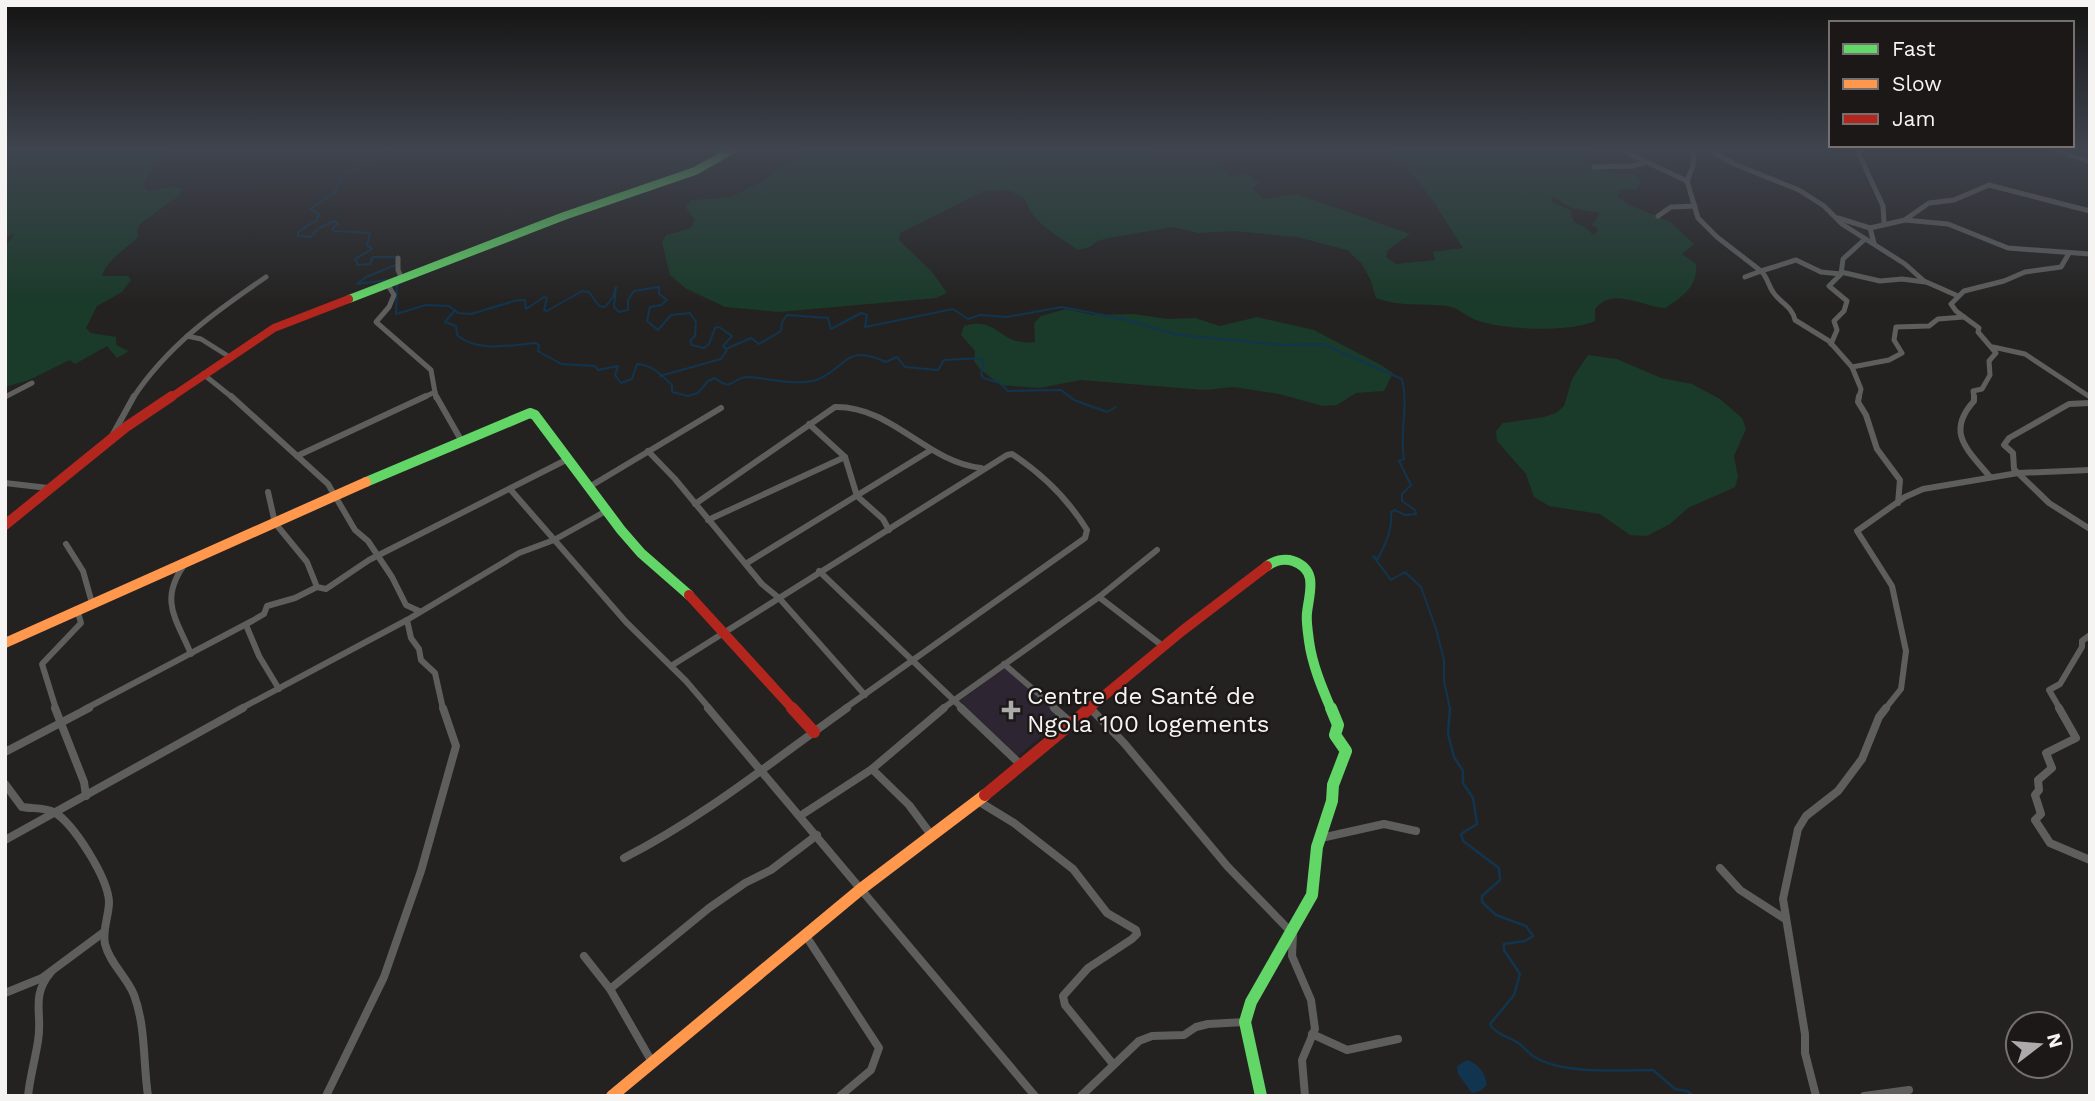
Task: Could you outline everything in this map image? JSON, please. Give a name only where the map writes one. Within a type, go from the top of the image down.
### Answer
[{"type":"street","points":[[5,525],[48,488],[109,444],[126,427],[228,356],[274,328],[352,296],[389,285],[607,201]]},
{"type":"street","points":[[1694,201],[1699,220],[1707,230],[1761,271],[1771,283],[1772,291],[1793,311],[1795,320],[1831,344],[1852,367],[1861,389],[1858,402],[1869,422],[1877,449],[1900,480],[1898,503]]},
{"type":"street","points":[[1814,201],[1927,282],[1958,296]]},
{"type":"street","points":[[1882,201],[1886,213],[1884,223]]},
{"type":"street","points":[[1905,220],[1929,203],[1942,201]]},
{"type":"street","points":[[2053,201],[2090,211]]},
{"type":"street","points":[[1658,216],[1671,207],[1695,206]]},
{"type":"street","points":[[1836,218],[1870,228],[1905,220],[1948,224],[2008,248],[2039,248],[2068,254],[2090,254]]},
{"type":"street","points":[[1870,228],[1870,236],[1876,246]]},
{"type":"street","points":[[1831,344],[1837,330],[1834,321],[1844,311],[1847,301],[1829,286],[1841,273],[1843,258],[1865,239]]},
{"type":"street","points":[[1990,477],[1970,454],[1959,432],[1965,410],[1974,401],[1973,390],[1982,389],[1990,375],[1989,361],[1996,356],[1978,332],[1979,328],[1975,323],[1951,307],[1958,296],[2025,272],[2061,267],[2068,254]]},
{"type":"street","points":[[398,258],[398,270],[402,280]]},
{"type":"street","points":[[1745,277],[1796,260],[1821,272],[1880,281],[1902,279],[1927,282]]},
{"type":"street","points":[[109,444],[132,395],[156,363],[215,312],[266,277]]},
{"type":"street","points":[[389,285],[394,295],[393,301],[376,322],[431,370],[435,391],[461,440]]},
{"type":"street","points":[[1852,367],[1889,360],[1902,353],[1894,340],[1896,327],[1929,326],[1938,318],[1965,317]]},
{"type":"street","points":[[187,336],[201,339],[228,356]]},
{"type":"street","points":[[1991,346],[2025,354],[2090,397]]},
{"type":"street","points":[[203,374],[254,414],[297,456],[310,464],[336,494],[355,530],[368,541],[406,606],[419,611]]},
{"type":"street","points":[[5,397],[32,383]]},
{"type":"street","points":[[297,456],[435,391]]},
{"type":"street","points":[[2090,403],[2069,404],[2009,438],[2004,445],[2013,453],[2014,469],[2049,503],[2090,529]]},
{"type":"street","points":[[695,504],[835,407],[850,406],[881,416],[901,432],[963,467],[986,467]]},
{"type":"street","points":[[589,487],[721,408]]},
{"type":"street","points":[[5,643],[336,494],[530,413],[535,415],[566,460],[642,553],[692,597],[814,732]]},
{"type":"street","points":[[809,424],[845,457],[857,496],[883,519],[889,530]]},
{"type":"street","points":[[747,563],[931,450]]},
{"type":"street","points":[[648,451],[732,550],[747,563],[762,584],[779,598],[865,695]]},
{"type":"street","points":[[625,858],[674,831],[761,770],[1085,538],[1087,530],[1082,519],[1020,459],[1012,454],[1007,455],[819,571],[727,634],[671,666]]},
{"type":"street","points":[[708,520],[763,498],[845,457]]},
{"type":"street","points":[[5,752],[246,625],[264,614],[267,606],[295,598],[317,587],[326,589],[377,556],[566,460]]},
{"type":"street","points":[[1816,1096],[1805,1053],[1783,894],[1801,822],[1828,800],[1856,769],[1880,717],[1900,689],[1906,651],[1896,595],[1889,578],[1856,533],[1865,523],[1923,489],[2018,472],[2090,470]]},
{"type":"street","points":[[5,483],[48,488]]},
{"type":"street","points":[[510,489],[626,622],[671,666],[761,770],[1035,1096]]},
{"type":"street","points":[[268,492],[275,523],[283,528],[288,540],[308,564],[317,587]]},
{"type":"street","points":[[5,840],[407,620],[519,553],[554,540],[606,511]]},
{"type":"street","points":[[66,544],[76,555],[87,576],[92,603]]},
{"type":"street","points":[[800,816],[872,769],[953,699],[1099,597],[1157,550]]},
{"type":"street","points":[[612,1096],[861,889],[977,801],[1070,722],[1091,709],[1274,561],[1288,558],[1297,561],[1309,575],[1312,586],[1306,613],[1310,648],[1324,696],[1338,725],[1335,735],[1346,751],[1333,785],[1332,801],[1319,838],[1312,895],[1293,934],[1251,1002],[1245,1022],[1261,1096]]},
{"type":"street","points":[[184,564],[169,587],[168,600],[191,654]]},
{"type":"street","points":[[819,571],[1020,764]]},
{"type":"street","points":[[1099,597],[1136,623],[1164,648]]},
{"type":"street","points":[[77,609],[81,622],[73,637],[57,647],[42,664],[47,687],[84,782],[86,796]]},
{"type":"street","points":[[326,1096],[384,974],[421,871],[456,746],[455,736],[443,712],[443,701],[435,673],[421,660],[419,649],[411,638],[407,620]]},
{"type":"street","points":[[246,625],[259,656],[279,689]]},
{"type":"street","points":[[2090,635],[2082,641],[2082,648],[2060,684],[2049,690],[2076,738],[2046,753],[2052,768],[2038,780],[2039,790],[2035,795],[2040,814],[2035,820],[2040,835],[2052,846],[2090,860]]},
{"type":"street","points":[[1004,664],[1070,722]]},
{"type":"street","points":[[1091,709],[1124,743],[1228,867],[1293,934],[1292,956],[1311,1000],[1315,1029],[1303,1060],[1305,1096]]},
{"type":"street","points":[[872,769],[909,805],[932,836]]},
{"type":"street","points":[[5,784],[22,807],[55,813],[86,850],[104,884],[109,898],[104,932],[113,966],[126,979],[139,1012],[148,1096]]},
{"type":"street","points":[[977,801],[1014,823],[1073,869],[1107,913],[1136,930],[1137,934],[1132,939],[1088,968],[1063,996],[1065,1004],[1113,1064]]},
{"type":"street","points":[[1319,838],[1384,824],[1416,831]]},
{"type":"street","points":[[610,989],[709,908],[745,883],[771,870],[817,835]]},
{"type":"street","points":[[1720,868],[1740,890],[1786,919]]},
{"type":"street","points":[[5,993],[26,986],[51,972],[104,932]]},
{"type":"street","points":[[806,936],[879,1048],[879,1060],[873,1070],[840,1096]]},
{"type":"street","points":[[584,956],[610,989],[652,1062]]},
{"type":"street","points":[[28,1096],[30,1073],[39,1038],[38,1001],[41,984],[51,972]]},
{"type":"street","points":[[1081,1096],[1139,1041],[1152,1036],[1184,1035],[1208,1024],[1245,1022]]},
{"type":"street","points":[[1312,1034],[1347,1050],[1398,1039]]},
{"type":"street","points":[[1864,1096],[1909,1090]]},
{"type":"shaded area","name":"Centre de Santé de Ngola 100 logements","points":[[1004,667],[1062,719],[1018,756],[960,701]]},
{"type":"green space","points":[[5,201],[171,201],[141,223],[137,230],[138,237],[113,259],[105,270],[102,276],[128,276],[131,280],[122,292],[97,306],[86,328],[91,333],[116,337],[116,345],[129,351],[117,358],[107,346],[75,364],[70,360],[29,380],[5,387],[5,247],[15,233],[5,238]]},
{"type":"green space","points":[[690,201],[963,201],[900,233],[899,240],[932,272],[947,293],[936,298],[779,312],[725,307],[685,288],[670,275],[662,242],[666,235],[691,228],[695,220],[685,207]]},
{"type":"green space","points":[[1026,201],[1318,201],[1410,234],[1388,250],[1386,257],[1396,264],[1435,260],[1433,252],[1463,248],[1433,201],[1552,201],[1570,210],[1574,222],[1593,235],[1599,230],[1592,225],[1600,213],[1572,208],[1561,201],[1625,201],[1670,222],[1694,244],[1682,254],[1696,264],[1696,272],[1688,290],[1665,308],[1619,298],[1602,302],[1595,309],[1595,321],[1584,325],[1553,329],[1502,326],[1476,320],[1451,307],[1402,304],[1376,298],[1362,264],[1347,250],[1297,237],[1234,231],[1198,233],[1173,227],[1108,238],[1078,250],[1040,222]]},
{"type":"green space","points":[[1066,309],[1093,315],[1133,314],[1168,319],[1195,318],[1220,326],[1257,317],[1314,330],[1393,373],[1384,391],[1356,393],[1337,405],[1323,406],[1279,394],[1234,387],[1205,390],[1081,380],[1039,388],[1000,385],[980,369],[974,361],[975,351],[961,335],[964,326],[976,324],[985,325],[1014,340],[1035,342],[1034,323],[1041,316]]},
{"type":"green space","points":[[1588,355],[1617,359],[1661,378],[1692,384],[1720,399],[1742,418],[1746,429],[1734,456],[1738,477],[1735,487],[1688,508],[1670,524],[1647,536],[1630,535],[1600,514],[1549,506],[1534,497],[1526,474],[1497,441],[1496,431],[1503,423],[1556,413],[1564,406],[1572,379]]},
{"type":"water","points":[[1467,1060],[1478,1067],[1485,1077],[1487,1085],[1480,1091],[1472,1093],[1458,1074],[1457,1066]]},
{"type":"waterway","points":[[321,201],[310,209],[319,214],[317,220],[298,232],[298,236],[310,237],[319,228],[334,221],[338,223],[332,229],[335,231],[370,233],[367,245],[372,249],[355,259],[358,265],[370,264],[373,257],[395,257]]},
{"type":"waterway","points":[[388,280],[357,284],[366,277],[396,265]]},
{"type":"waterway","points":[[397,285],[396,314],[426,305],[449,306],[455,310]]},
{"type":"waterway","points":[[455,310],[471,314],[518,300],[525,300],[526,309],[544,297],[547,298],[544,310],[547,311],[582,291],[589,292],[599,306],[605,307],[613,297],[616,287],[614,307],[619,312],[628,310],[628,300],[634,291],[659,287],[659,294],[667,300],[661,305],[650,307],[647,321],[658,330],[671,315],[690,313],[696,322],[695,336],[690,341],[692,345],[704,348],[709,344],[715,328],[719,327],[732,336],[723,346],[726,349],[751,338],[759,344],[781,331],[782,322],[787,315],[828,318],[831,329],[861,313],[867,315],[865,327],[953,309],[968,319],[980,315],[1007,317],[1062,307],[1123,319],[1178,335],[1285,345],[1322,344],[1402,379],[1405,399],[1404,459],[1399,461],[1411,485],[1402,494],[1402,501],[1415,510],[1416,514],[1405,515],[1395,510],[1391,512],[1391,525],[1386,542],[1378,559],[1373,556],[1391,580],[1405,572],[1421,587],[1444,660],[1444,681],[1450,709]]},
{"type":"waterway","points":[[455,310],[445,322],[456,326],[457,335],[465,341],[484,346],[536,343],[539,345],[538,351],[561,364],[595,366],[598,370],[618,366],[615,375],[621,383],[632,379],[637,364],[652,368],[661,376]]},
{"type":"waterway","points":[[661,376],[721,359],[727,350]]},
{"type":"waterway","points":[[661,376],[672,385],[672,392],[688,396],[698,393],[708,381],[715,378],[726,384],[748,377],[793,382],[811,381],[829,374],[848,358],[862,355],[886,362],[897,357],[905,367],[938,370],[944,360],[981,358],[984,363],[981,373],[983,378],[1000,383],[1008,391],[1061,390],[1074,400],[1107,412],[1116,407]]},
{"type":"waterway","points":[[1450,709],[1448,734],[1454,757],[1463,771],[1463,783],[1473,798],[1477,824],[1461,834],[1463,841],[1499,868],[1500,880],[1482,896],[1482,902],[1496,915],[1526,926],[1533,936],[1525,941],[1504,944],[1504,950],[1520,974],[1514,995],[1490,1024],[1498,1033],[1517,1042],[1545,1062],[1575,1069],[1653,1070],[1675,1089],[1687,1091],[1694,1096]]},
{"type":"traffic: fast","points":[[349,299],[607,201]]},
{"type":"traffic: fast","points":[[366,482],[530,413],[535,415],[641,553],[689,595]]},
{"type":"traffic: fast","points":[[1261,1096],[1245,1022],[1251,1002],[1312,895],[1317,847],[1332,801],[1333,785],[1346,751],[1335,735],[1338,725],[1321,685],[1309,643],[1307,614],[1312,587],[1310,577],[1304,567],[1291,560],[1274,561],[1267,566]]},
{"type":"traffic: slow","points":[[5,643],[366,482]]},
{"type":"traffic: slow","points":[[612,1096],[861,889],[985,795]]},
{"type":"traffic: jam","points":[[5,525],[126,427],[274,328],[349,299]]},
{"type":"traffic: jam","points":[[985,795],[1182,631],[1267,566]]},
{"type":"traffic: jam","points":[[689,595],[814,732]]},
{"type":"place","name":"Centre de Santé de Ngola 100 logements","points":[[1011,710]]}]
